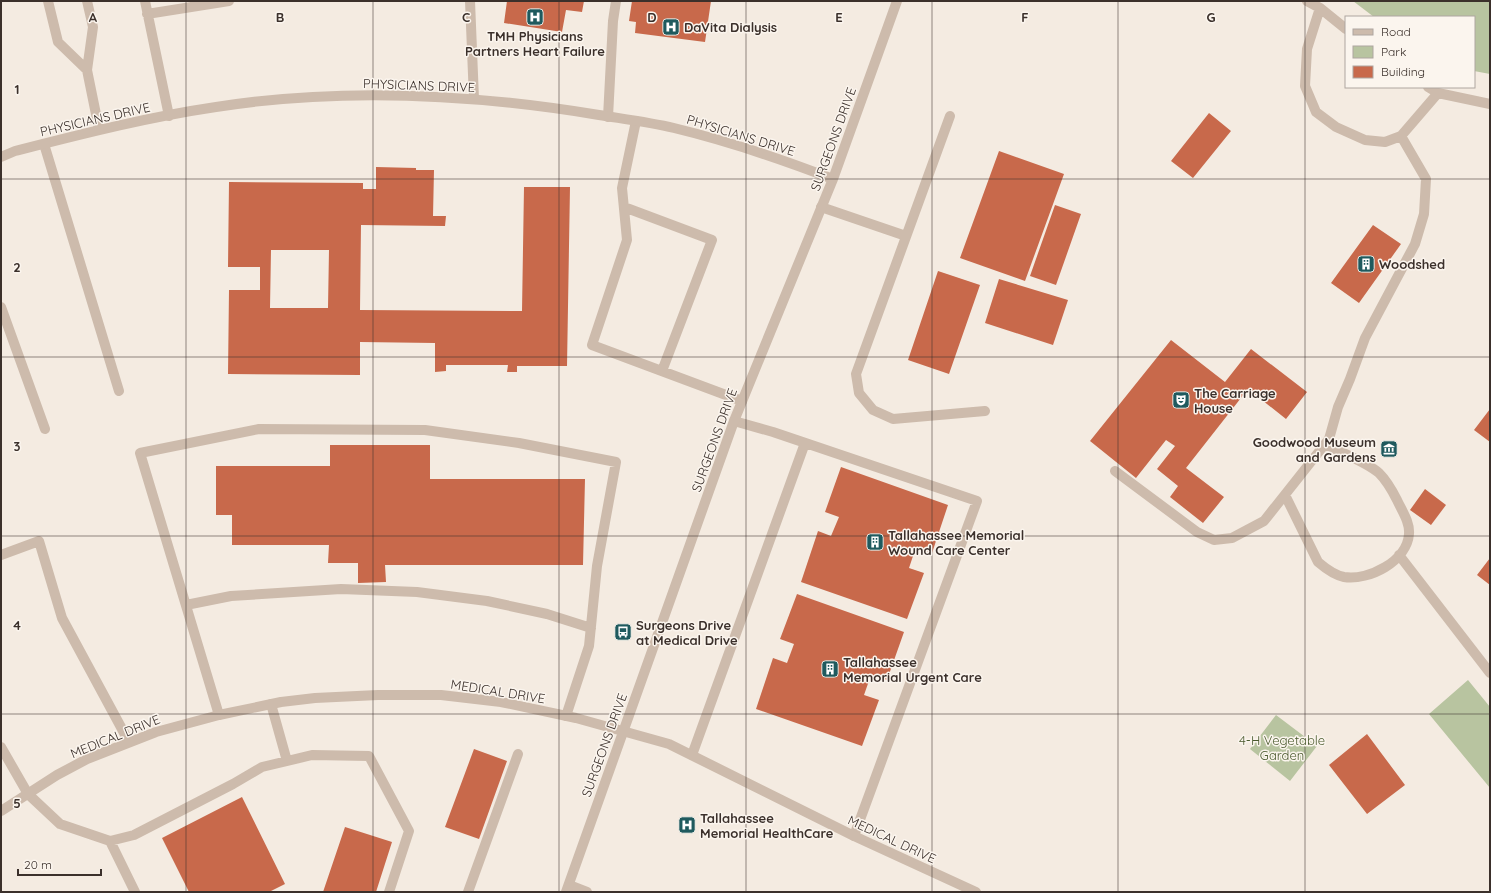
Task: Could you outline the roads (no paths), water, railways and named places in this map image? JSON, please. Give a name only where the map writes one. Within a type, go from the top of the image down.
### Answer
[{"type":"street","points":[[48,1],[58,42],[87,70]]},
{"type":"street","points":[[87,1],[93,27],[87,70],[99,129]]},
{"type":"street","points":[[145,1],[170,116]]},
{"type":"street","points":[[147,14],[229,1]]},
{"type":"street","points":[[470,1],[474,99]]},
{"type":"street","points":[[608,117],[613,21],[616,1]]},
{"type":"street","name":"SURGEONS DRIVE","points":[[568,888],[734,421],[833,179],[897,1]]},
{"type":"street","points":[[1307,1],[1320,8],[1345,28]]},
{"type":"street","points":[[1320,8],[1307,49],[1305,86],[1316,112],[1336,127],[1365,140],[1385,142],[1401,136],[1438,93]]},
{"type":"street","points":[[1430,88],[1438,93],[1490,104]]},
{"type":"street","name":"PHYSICIANS DRIVE","points":[[1,157],[99,129],[216,107],[283,99],[379,95],[474,99],[557,108],[636,121],[673,128],[764,154],[833,179]]},
{"type":"street","points":[[950,116],[856,374],[859,393],[873,410],[893,419],[985,411]]},
{"type":"street","points":[[636,121],[622,188],[627,240],[592,345],[742,402]]},
{"type":"street","points":[[1114,471],[1197,532],[1214,540],[1232,538],[1264,521],[1329,439],[1338,407],[1365,338],[1415,244],[1424,214],[1426,179],[1401,136]]},
{"type":"street","points":[[44,144],[119,391]]},
{"type":"street","points":[[624,207],[712,240],[662,371]]},
{"type":"street","points":[[821,207],[906,236]]},
{"type":"street","points":[[1,307],[45,429]]},
{"type":"street","points":[[734,421],[806,443],[977,501],[854,836]]},
{"type":"street","points":[[218,715],[140,453],[259,429],[425,430],[518,443],[616,462],[597,566],[589,646],[566,716]]},
{"type":"street","points":[[692,755],[806,443]]},
{"type":"street","points":[[1285,495],[1318,562],[1327,570],[1344,577],[1362,577],[1380,571],[1393,562],[1405,548],[1409,534],[1407,520],[1390,485],[1378,472],[1325,444]]},
{"type":"street","points":[[1,553],[39,541],[62,618],[129,742]]},
{"type":"street","points":[[1399,554],[1490,673]]},
{"type":"street","points":[[186,605],[231,596],[341,589],[417,592],[487,601],[547,614],[591,628]]},
{"type":"street","name":"MEDICAL DRIVE","points":[[1,811],[58,775],[87,759],[156,732],[218,715],[271,704],[315,698],[441,695],[500,702],[566,716],[669,744],[854,836],[976,892]]},
{"type":"street","points":[[271,704],[287,761]]},
{"type":"street","points":[[1,747],[28,794],[60,824],[110,841],[134,835],[233,784],[262,767],[312,755],[369,756],[408,831],[389,892]]},
{"type":"street","points":[[468,892],[518,754]]},
{"type":"street","points":[[110,841],[135,892]]},
{"type":"street","points":[[568,888],[587,892]]},
{"type":"place","name":"TMH Physicians Partners Heart Failure","points":[[535,17]]},
{"type":"place","name":"DaVita Dialysis","points":[[671,27]]},
{"type":"place","name":"Woodshed","points":[[1366,264]]},
{"type":"place","name":"The Carriage House","points":[[1181,400]]},
{"type":"place","name":"Goodwood Museum and Gardens","points":[[1389,449]]},
{"type":"place","name":"Tallahassee Memorial Wound Care Center","points":[[875,542]]},
{"type":"place","name":"Surgeons Drive at Medical Drive","points":[[623,632]]},
{"type":"place","name":"Tallahassee Memorial Urgent Care","points":[[830,669]]},
{"type":"place","name":"Tallahassee Memorial HealthCare","points":[[687,825]]},
{"type":"park label","name":"4-H Vegetable Garden","points":[[1282,748]]}]
